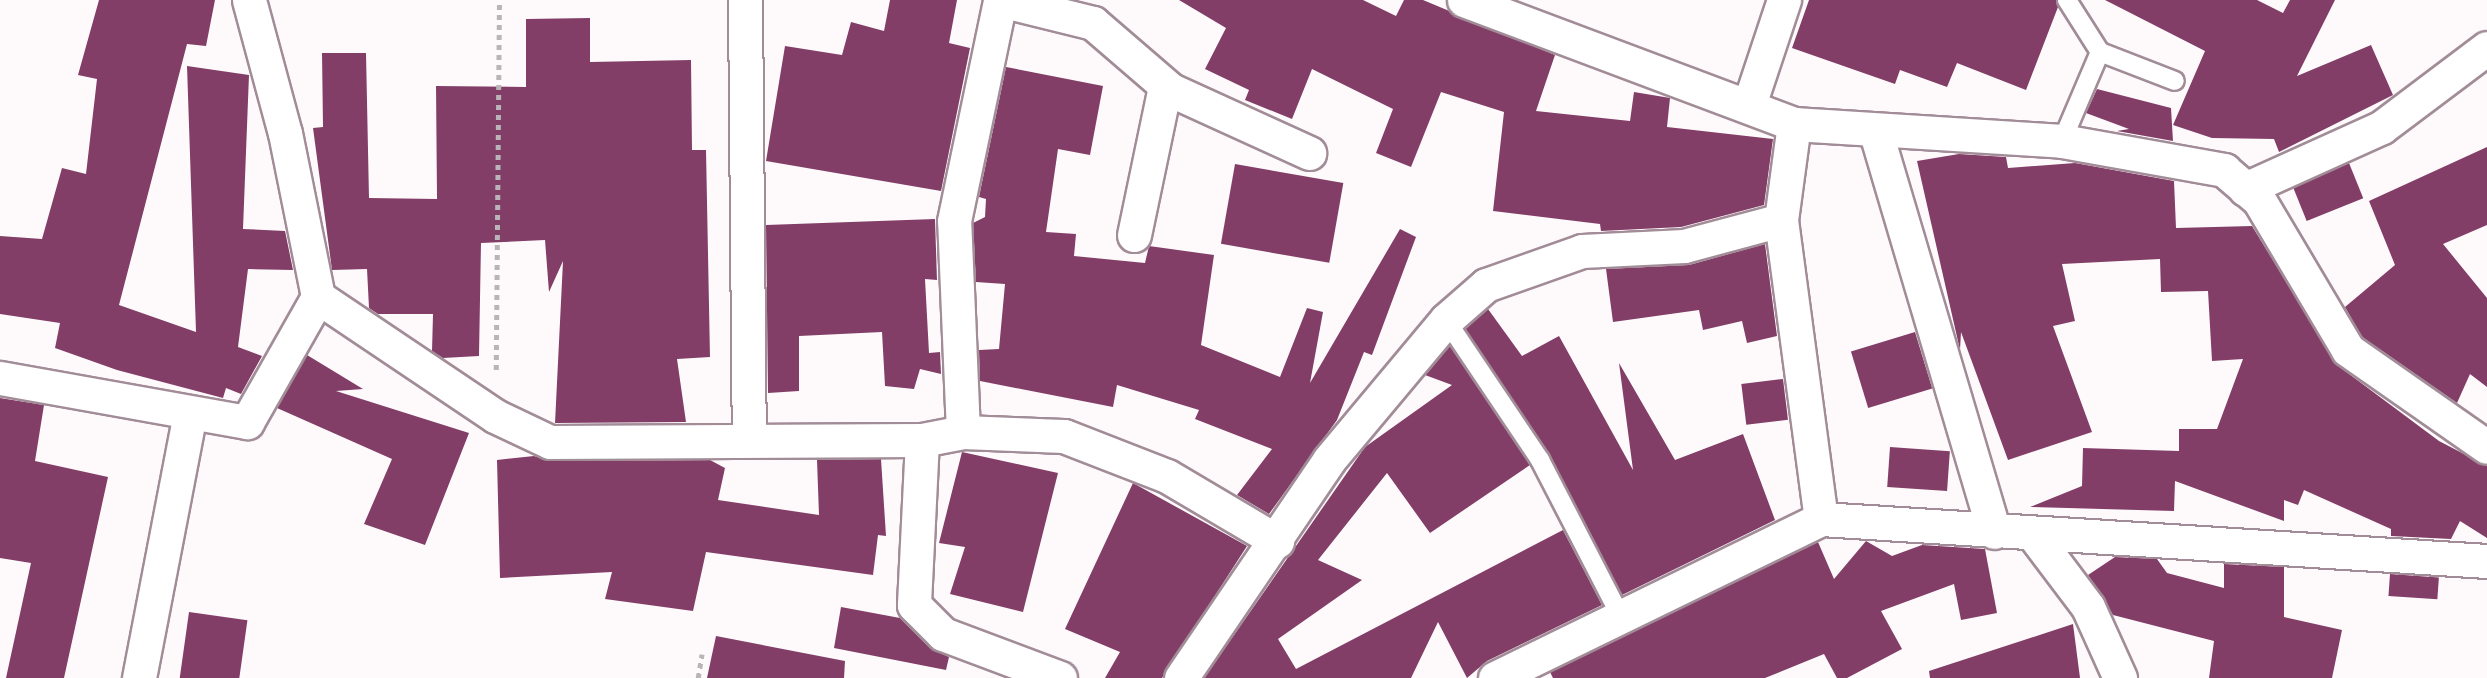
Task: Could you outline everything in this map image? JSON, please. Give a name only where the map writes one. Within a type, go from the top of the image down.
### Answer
[{"type":"street","points":[[0,378],[190,414],[247,422],[318,298],[285,133],[249,0]]},
{"type":"street","points":[[745,0],[748,440]]},
{"type":"street","points":[[963,432],[954,221],[1000,0],[1093,23],[1165,86],[1310,153]]},
{"type":"street","points":[[1464,0],[1794,124],[1876,133],[2062,141],[2224,170],[2259,200],[2348,350],[2487,447]]},
{"type":"street","points":[[1749,105],[1784,0]]},
{"type":"street","points":[[2245,189],[2382,127],[2487,48]]},
{"type":"street","points":[[1134,235],[1165,86]]},
{"type":"street","points":[[1794,124],[1781,220],[1821,519]]},
{"type":"street","points":[[1876,133],[1994,532]]},
{"type":"street","points":[[1181,678],[1277,541],[1329,460],[1446,320],[1486,285],[1582,251],[1684,246],[1781,220]]},
{"type":"street","points":[[318,298],[495,416],[550,442],[922,440],[963,432],[1064,436],[1167,476],[1277,541]]},
{"type":"street","points":[[139,678],[190,414]]},
{"type":"street","points":[[922,440],[914,604],[943,634],[1060,678]]},
{"type":"street","points":[[1495,678],[1821,519],[2487,561]]},
{"type":"street","points":[[2033,534],[2088,607],[2120,678]]},
{"type":"lane","points":[[2067,0],[2100,52],[2175,81]]},
{"type":"lane","points":[[2062,141],[2100,52]]},
{"type":"lane","points":[[1446,320],[1540,460],[1621,617]]},
{"type":"path","points":[[495,416],[499,0]]},
{"type":"path","points":[[698,678],[702,654]]},
{"type":"building","points":[[99,0],[215,0],[206,46],[187,44],[119,305],[196,332],[187,66],[249,75],[243,229],[285,231],[293,270],[248,269],[238,347],[262,356],[241,394],[226,388],[223,398],[117,370],[55,348],[60,323],[0,314],[0,236],[42,239],[62,168],[86,174],[97,79],[78,75]]},
{"type":"building","points":[[890,0],[957,0],[949,43],[970,48],[941,191],[766,161],[785,46],[842,55],[851,22],[884,31]]},
{"type":"building","points":[[1179,0],[1363,0],[1396,16],[1404,0],[1423,0],[1555,55],[1536,111],[1630,121],[1634,92],[1670,98],[1667,127],[1773,139],[1764,205],[1681,227],[1601,231],[1600,224],[1493,211],[1504,112],[1441,92],[1411,167],[1376,153],[1393,109],[1312,69],[1292,119],[1245,100],[1249,90],[1205,69],[1226,28]]},
{"type":"building","points":[[1809,0],[2056,0],[2058,7],[2026,90],[1957,63],[1947,87],[1900,70],[1895,84],[1792,48]]},
{"type":"building","points":[[2105,0],[2257,0],[2283,13],[2290,0],[2335,0],[2297,76],[2371,45],[2393,95],[2279,152],[2274,139],[2212,138],[2173,125],[2205,51]]},
{"type":"building","points":[[590,18],[590,62],[691,60],[692,150],[706,150],[710,357],[677,359],[686,422],[555,423],[563,261],[549,292],[545,240],[481,243],[479,356],[443,358],[432,351],[433,314],[378,314],[369,308],[367,269],[332,270],[313,128],[323,127],[322,53],[366,53],[369,198],[437,199],[436,86],[526,87],[526,19]]},
{"type":"building","points":[[1006,67],[1103,86],[1090,155],[1058,149],[1046,232],[1076,234],[1074,256],[1145,263],[1149,246],[1214,255],[1201,345],[1280,377],[1307,308],[1323,312],[1310,383],[1400,229],[1416,237],[1372,355],[1364,352],[1337,420],[1269,514],[1237,495],[1272,449],[1195,419],[1199,410],[1117,385],[1113,407],[980,381],[979,350],[999,349],[1005,284],[976,282],[973,223],[985,217],[986,199],[979,197]]},
{"type":"building","points":[[2097,89],[2171,108],[2173,141],[2117,131],[2129,129],[2086,113]]},
{"type":"building","points":[[2487,147],[2487,225],[2443,244],[2487,298],[2487,387],[2470,374],[2457,403],[2362,337],[2345,307],[2395,265],[2369,201]]},
{"type":"building","points":[[1959,154],[2006,157],[2008,168],[2075,163],[2174,181],[2176,228],[2252,226],[2337,365],[2439,441],[2487,466],[2487,538],[2460,521],[2451,539],[2391,536],[2391,529],[2304,490],[2298,505],[2284,500],[2284,521],[2175,481],[2174,511],[2030,507],[2082,486],[2083,448],[2179,451],[2179,429],[2217,429],[2243,359],[2212,361],[2208,291],[2161,292],[2160,259],[2062,264],[2075,321],[2053,326],[2092,432],[2008,460],[1961,332],[1960,350],[1917,161]]},
{"type":"building","points":[[2349,163],[2363,198],[2307,221],[2292,186]]},
{"type":"building","points":[[1235,164],[1343,183],[1329,263],[1221,244]]},
{"type":"building","points":[[935,219],[937,280],[925,279],[929,353],[940,352],[941,374],[920,369],[914,389],[885,386],[882,332],[799,336],[799,391],[768,393],[766,225]]},
{"type":"building","points":[[1765,244],[1777,336],[1747,343],[1742,321],[1703,330],[1699,310],[1613,322],[1606,269],[1689,265]]},
{"type":"building","points":[[1488,309],[1522,356],[1559,336],[1633,470],[1619,363],[1675,460],[1743,434],[1775,520],[1622,595],[1549,454],[1465,329]]},
{"type":"building","points":[[1915,332],[1932,388],[1868,408],[1851,352]]},
{"type":"building","points":[[1450,346],[1530,465],[1430,533],[1387,473],[1318,560],[1362,580],[1278,639],[1296,669],[1563,530],[1602,605],[1487,661],[1467,678],[1438,622],[1411,678],[1204,678],[1365,447],[1452,385],[1425,375]]},
{"type":"building","points":[[307,355],[363,389],[336,391],[469,433],[425,545],[364,524],[392,459],[277,408]]},
{"type":"building","points":[[1783,379],[1788,420],[1746,425],[1741,384]]},
{"type":"building","points":[[0,398],[44,405],[35,461],[108,477],[64,678],[6,678],[31,563],[0,558]]},
{"type":"building","points":[[1890,447],[1950,451],[1947,491],[1887,487]]},
{"type":"building","points":[[962,452],[1058,473],[1023,612],[950,594],[965,547],[939,543]]},
{"type":"building","points":[[534,456],[550,461],[710,460],[725,468],[718,500],[819,515],[817,460],[881,459],[886,536],[878,535],[873,575],[706,552],[693,611],[605,599],[612,572],[500,578],[497,460]]},
{"type":"building","points":[[1133,483],[1247,546],[1162,678],[1105,678],[1120,652],[1065,629]]},
{"type":"building","points":[[1866,541],[1892,556],[1922,545],[1985,549],[1997,613],[1961,620],[1954,584],[1881,611],[1902,649],[1847,678],[1837,678],[1824,654],[1765,678],[1553,678],[1550,672],[1818,542],[1834,579]]},
{"type":"building","points":[[2115,557],[2157,559],[2167,573],[2224,588],[2224,564],[2284,567],[2284,617],[2342,630],[2332,678],[2209,678],[2214,641],[2113,615],[2088,575]]},
{"type":"building","points":[[2390,574],[2439,577],[2437,599],[2388,596]]},
{"type":"building","points":[[841,607],[900,618],[930,648],[949,657],[946,670],[834,648]]},
{"type":"building","points":[[189,612],[247,620],[239,678],[180,678]]},
{"type":"building","points":[[2073,624],[2080,678],[1930,678],[1929,671]]},
{"type":"building","points":[[716,636],[845,661],[844,678],[707,678]]}]
